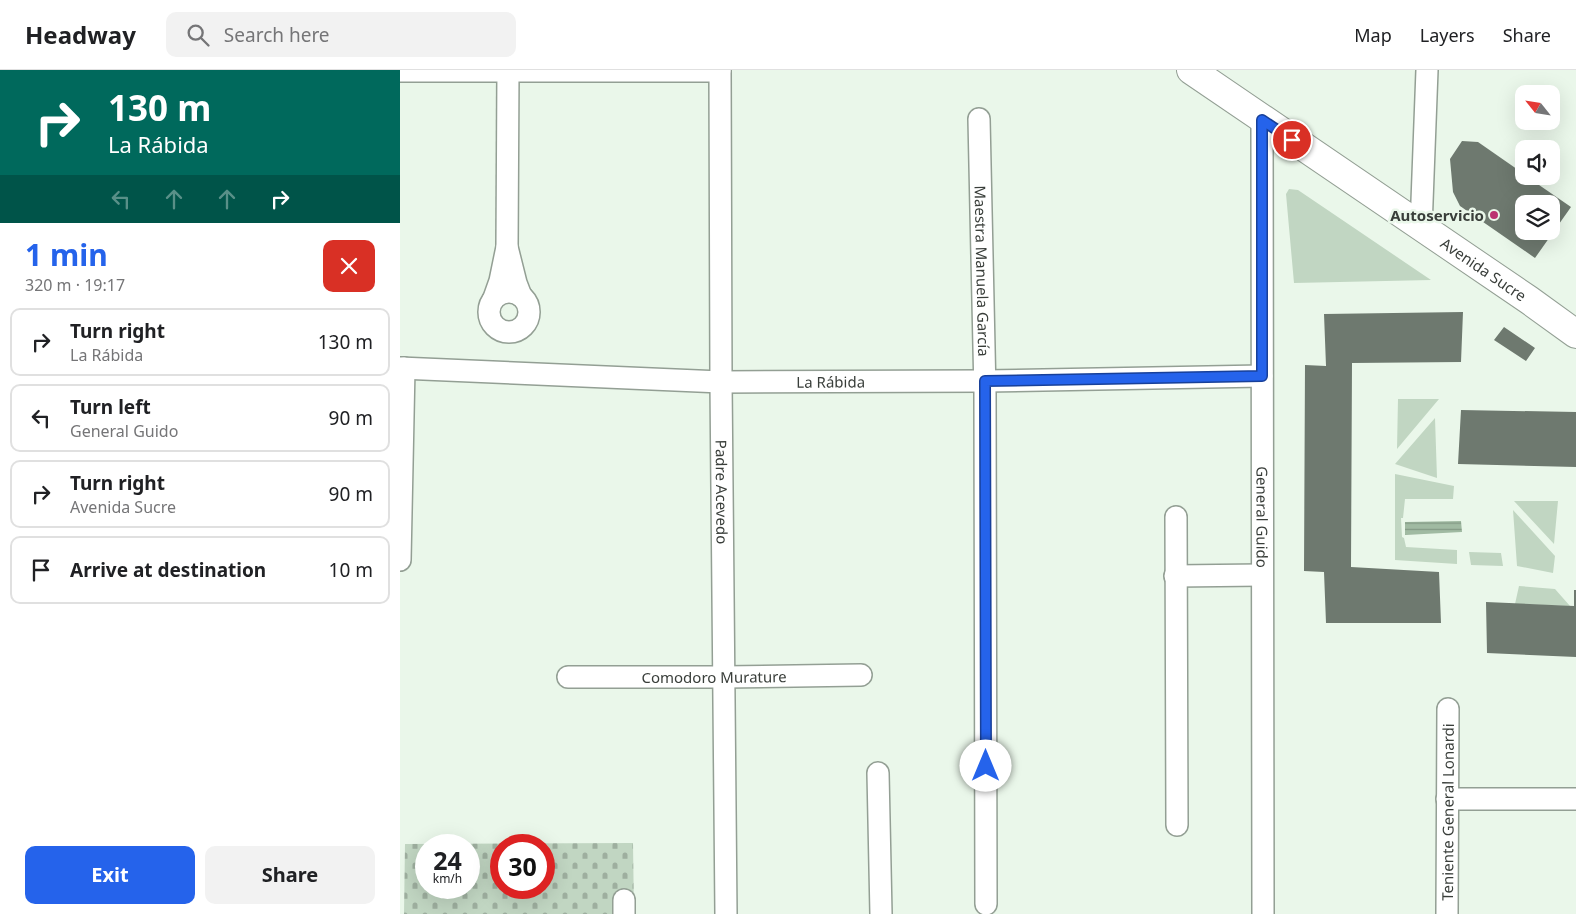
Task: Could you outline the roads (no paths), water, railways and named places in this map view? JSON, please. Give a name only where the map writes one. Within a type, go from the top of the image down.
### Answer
[{"type":"main road","name":"Avenida Sucre","points":[[1199,73],[1262,120],[1529,300],[1576,334]]},
{"type":"street","points":[[400,71],[633,72],[720,70]]},
{"type":"street","name":"Padre Acevedo","points":[[720,70],[720,382],[726,914]]},
{"type":"street","points":[[1421,228],[1427,70]]},
{"type":"street","points":[[507,247],[516,283],[529,309],[529,317],[520,329],[513,332],[499,330],[493,326],[488,312],[500,282],[507,247],[508,71]]},
{"type":"street","name":"Maestra Manuela García","points":[[979,119],[985,381],[986,904]]},
{"type":"street","name":"General Guido","points":[[1262,120],[1263,914]]},
{"type":"street","points":[[494,298],[507,292],[522,296]]},
{"type":"street","points":[[400,560],[402,368]]},
{"type":"street","name":"La Rábida","points":[[402,368],[720,382],[985,381],[1262,376]]},
{"type":"street","points":[[1176,517],[1177,825]]},
{"type":"street","points":[[1175,576],[1262,575]]},
{"type":"street","name":"Comodoro Murature","points":[[568,677],[861,675]]},
{"type":"street","name":"Teniente General Lonardi","points":[[1447,914],[1448,709]]},
{"type":"street","points":[[878,773],[880,914]]},
{"type":"street","points":[[1447,799],[1576,799]]},
{"type":"place","name":"Autoservicio","points":[[1494,215]]}]
